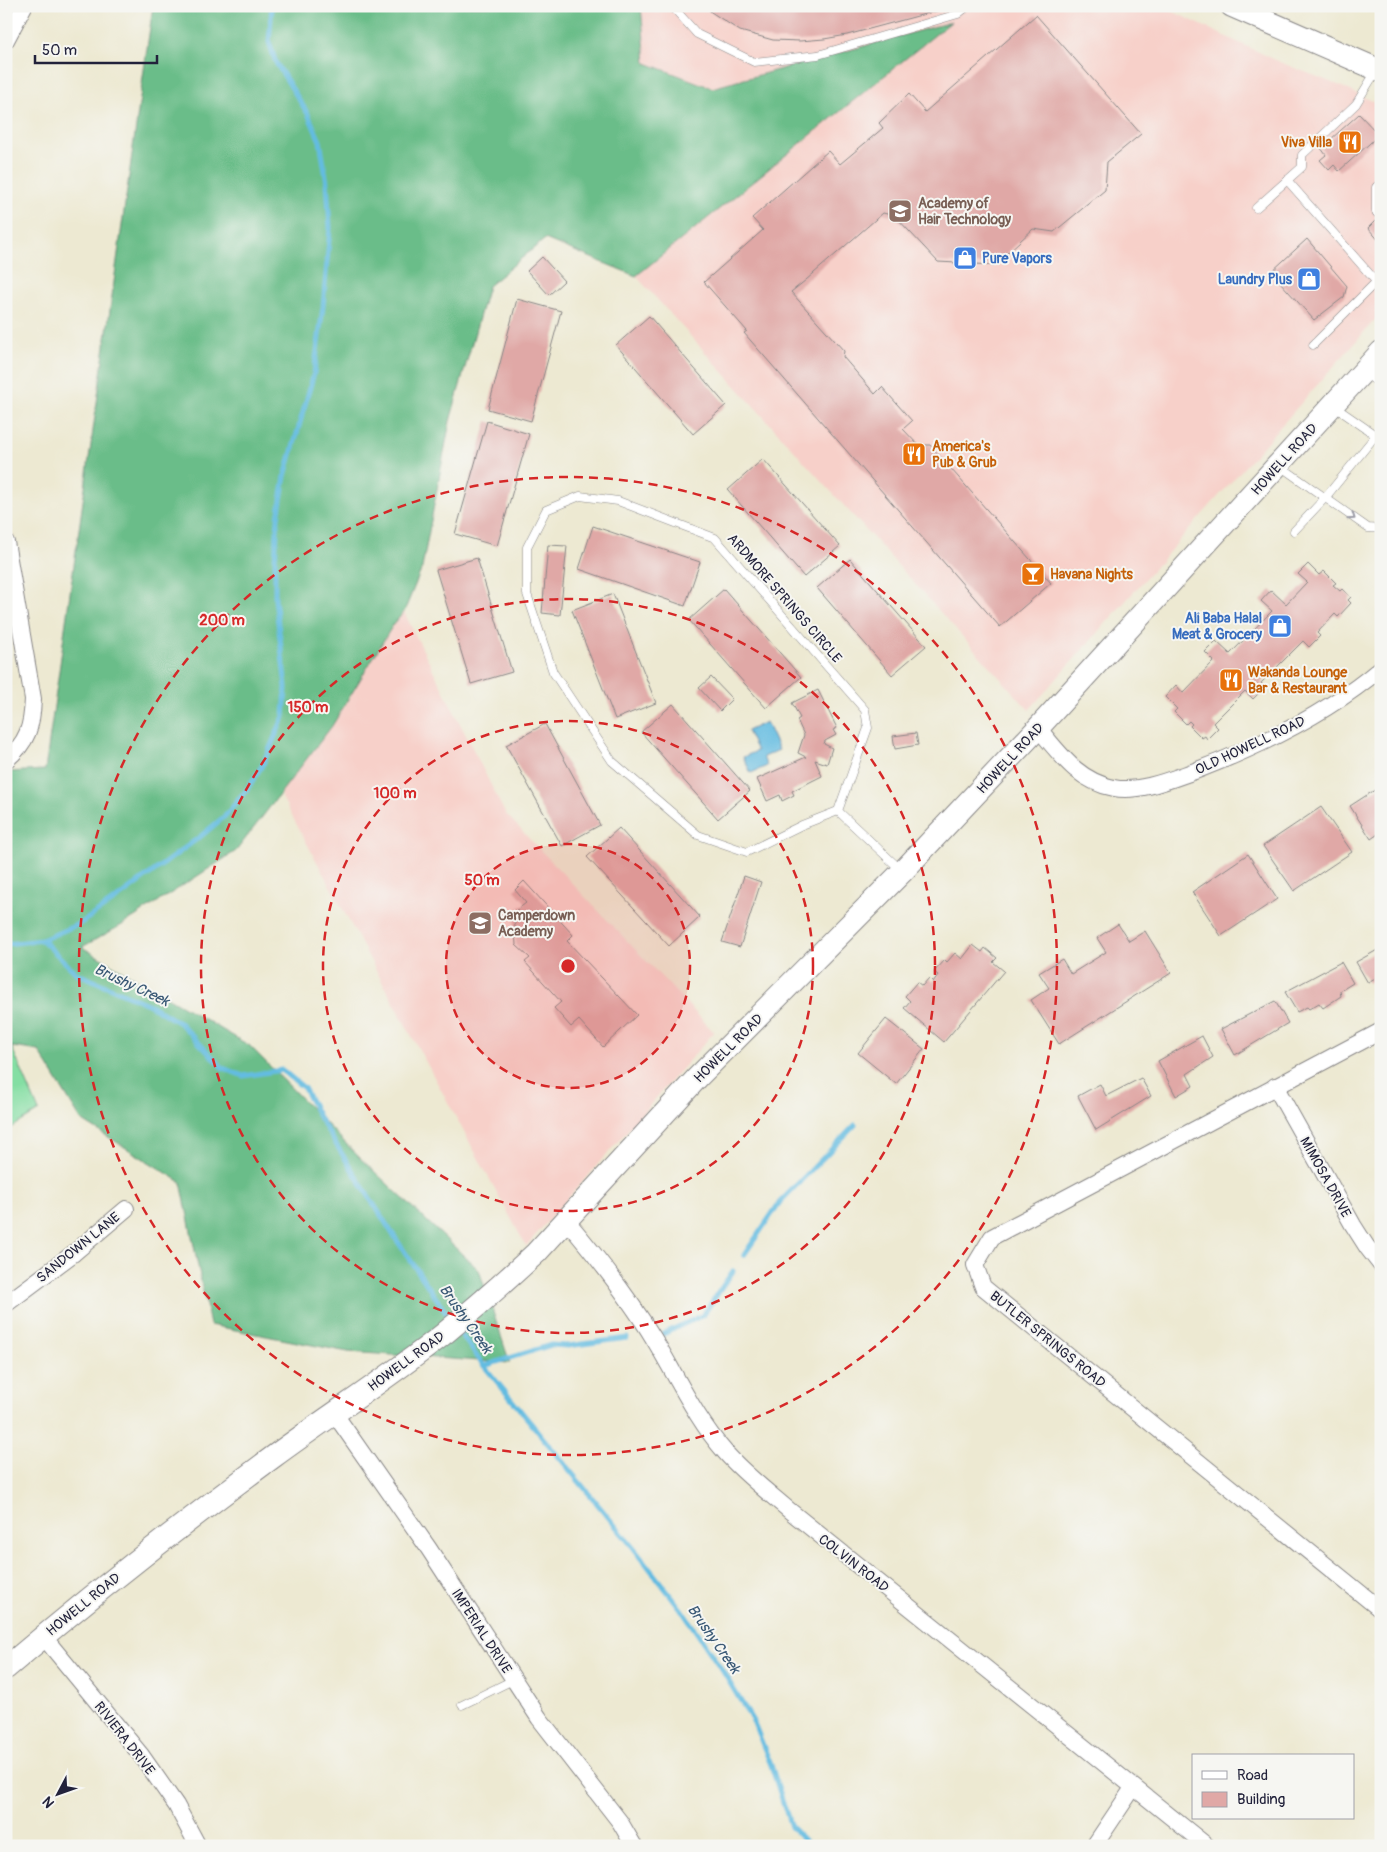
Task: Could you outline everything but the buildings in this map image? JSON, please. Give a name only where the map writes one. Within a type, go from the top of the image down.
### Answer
[{"type":"main road","points":[[1232,6],[1379,70]]},
{"type":"main road","name":"HOWELL ROAD","points":[[6,1668],[43,1636],[181,1526],[422,1350],[492,1292],[536,1252],[698,1077],[903,871],[1038,728],[1333,405],[1372,378],[1381,352]]},
{"type":"street","points":[[6,40],[24,6]]},
{"type":"street","points":[[6,542],[32,686],[32,720],[29,731],[21,746],[6,760]]},
{"type":"street","name":"OLD HOWELL ROAD","points":[[1038,728],[1069,766],[1092,780],[1113,788],[1124,789],[1151,785],[1171,780],[1226,759],[1283,732],[1339,700],[1381,668]]},
{"type":"street","name":"BUTLER SPRINGS ROAD","points":[[1381,1031],[992,1237],[975,1265],[983,1287],[1381,1610]]},
{"type":"street","name":"MIMOSA DRIVE","points":[[1275,1086],[1366,1247],[1381,1264]]},
{"type":"street","name":"SANDOWN LANE","points":[[6,1304],[74,1253],[126,1209]]},
{"type":"street","name":"COLVIN ROAD","points":[[566,1220],[600,1260],[636,1310],[708,1430],[724,1452],[742,1470],[790,1511],[1207,1846]]},
{"type":"street","name":"IMPERIAL DRIVE","points":[[334,1413],[429,1549],[539,1718],[620,1822],[634,1846]]},
{"type":"street","name":"RIVIERA DRIVE","points":[[43,1636],[141,1755],[176,1805],[198,1846]]},
{"type":"street","points":[[1094,1846],[1133,1788]]},
{"type":"lane","points":[[672,6],[697,34],[754,62],[818,55],[958,14],[968,6]]},
{"type":"lane","points":[[1256,208],[1302,167],[1302,155],[1356,104],[1379,70]]},
{"type":"lane","points":[[1287,180],[1378,284],[1313,344]]},
{"type":"lane","points":[[1381,183],[1376,187],[1376,212],[1381,217]]},
{"type":"lane","points":[[1294,531],[1378,437],[1333,405]]},
{"type":"lane","points":[[1279,465],[1368,528],[1381,529]]},
{"type":"lane","name":"ARDMORE SPRINGS CIRCLE","points":[[580,496],[618,501],[715,538],[865,710],[868,728],[838,810],[747,852],[698,836],[612,761],[554,672],[527,594],[527,547],[546,510],[580,496]]},
{"type":"lane","points":[[838,810],[903,871]]},
{"type":"lane","points":[[462,1705],[513,1680]]},
{"type":"shaded area","points":[[641,6],[1161,6],[1282,63],[1338,85],[1381,105],[1381,313],[1029,710],[636,276],[949,22],[712,88],[646,63]]},
{"type":"shaded area","name":"Camperdown Academy","points":[[404,612],[505,813],[714,1032],[526,1246],[280,794],[332,726],[393,625]]},
{"type":"green space","points":[[153,6],[641,6],[646,63],[712,88],[951,22],[636,276],[545,239],[488,286],[450,421],[422,568],[404,612],[393,625],[332,726],[236,851],[122,925],[82,947],[250,1046],[361,1159],[479,1270],[510,1363],[348,1352],[210,1325],[181,1182],[81,1120],[39,1051],[6,1046],[6,772],[45,770]]},
{"type":"green space","points":[[6,1034],[39,1111],[6,1131]]},
{"type":"water","points":[[766,722],[779,750],[763,757],[767,766],[751,773],[743,757],[757,751],[747,731]]},
{"type":"waterway","points":[[6,944],[42,940],[81,923],[201,836],[225,816],[248,788],[263,764],[284,716],[286,687],[275,599],[278,518],[285,476],[314,373],[323,307],[330,228],[327,183],[320,141],[308,114],[276,63],[269,42],[272,6]]},
{"type":"waterway","name":"Brushy Creek","points":[[42,940],[76,973],[150,1005],[181,1024],[223,1068],[243,1076],[282,1070],[304,1088],[320,1119],[392,1233],[451,1320]]},
{"type":"waterway","points":[[744,1255],[780,1202],[855,1125]]},
{"type":"waterway","points":[[663,1334],[703,1315],[733,1271]]},
{"type":"waterway","name":"Brushy Creek","points":[[457,1329],[484,1366],[636,1551],[681,1609],[722,1670],[754,1723],[771,1765],[791,1827],[810,1846]]},
{"type":"waterway","points":[[484,1366],[551,1345],[568,1346],[627,1338]]},
{"type":"place","name":"Viva Villa","points":[[1350,142]]},
{"type":"place","name":"Academy of Hair Technology","points":[[900,211]]},
{"type":"place","name":"Pure Vapors","points":[[965,258]]},
{"type":"place","name":"Laundry Plus","points":[[1309,279]]},
{"type":"place","name":"America's Pub & Grub","points":[[914,454]]},
{"type":"place","name":"Havana Nights","points":[[1033,574]]},
{"type":"place","name":"Ali Baba Halal Meat & Grocery","points":[[1280,626]]},
{"type":"place","name":"Wakanda Lounge Bar & Restaurant","points":[[1231,680]]},
{"type":"place","name":"Camperdown Academy","points":[[480,923]]}]
